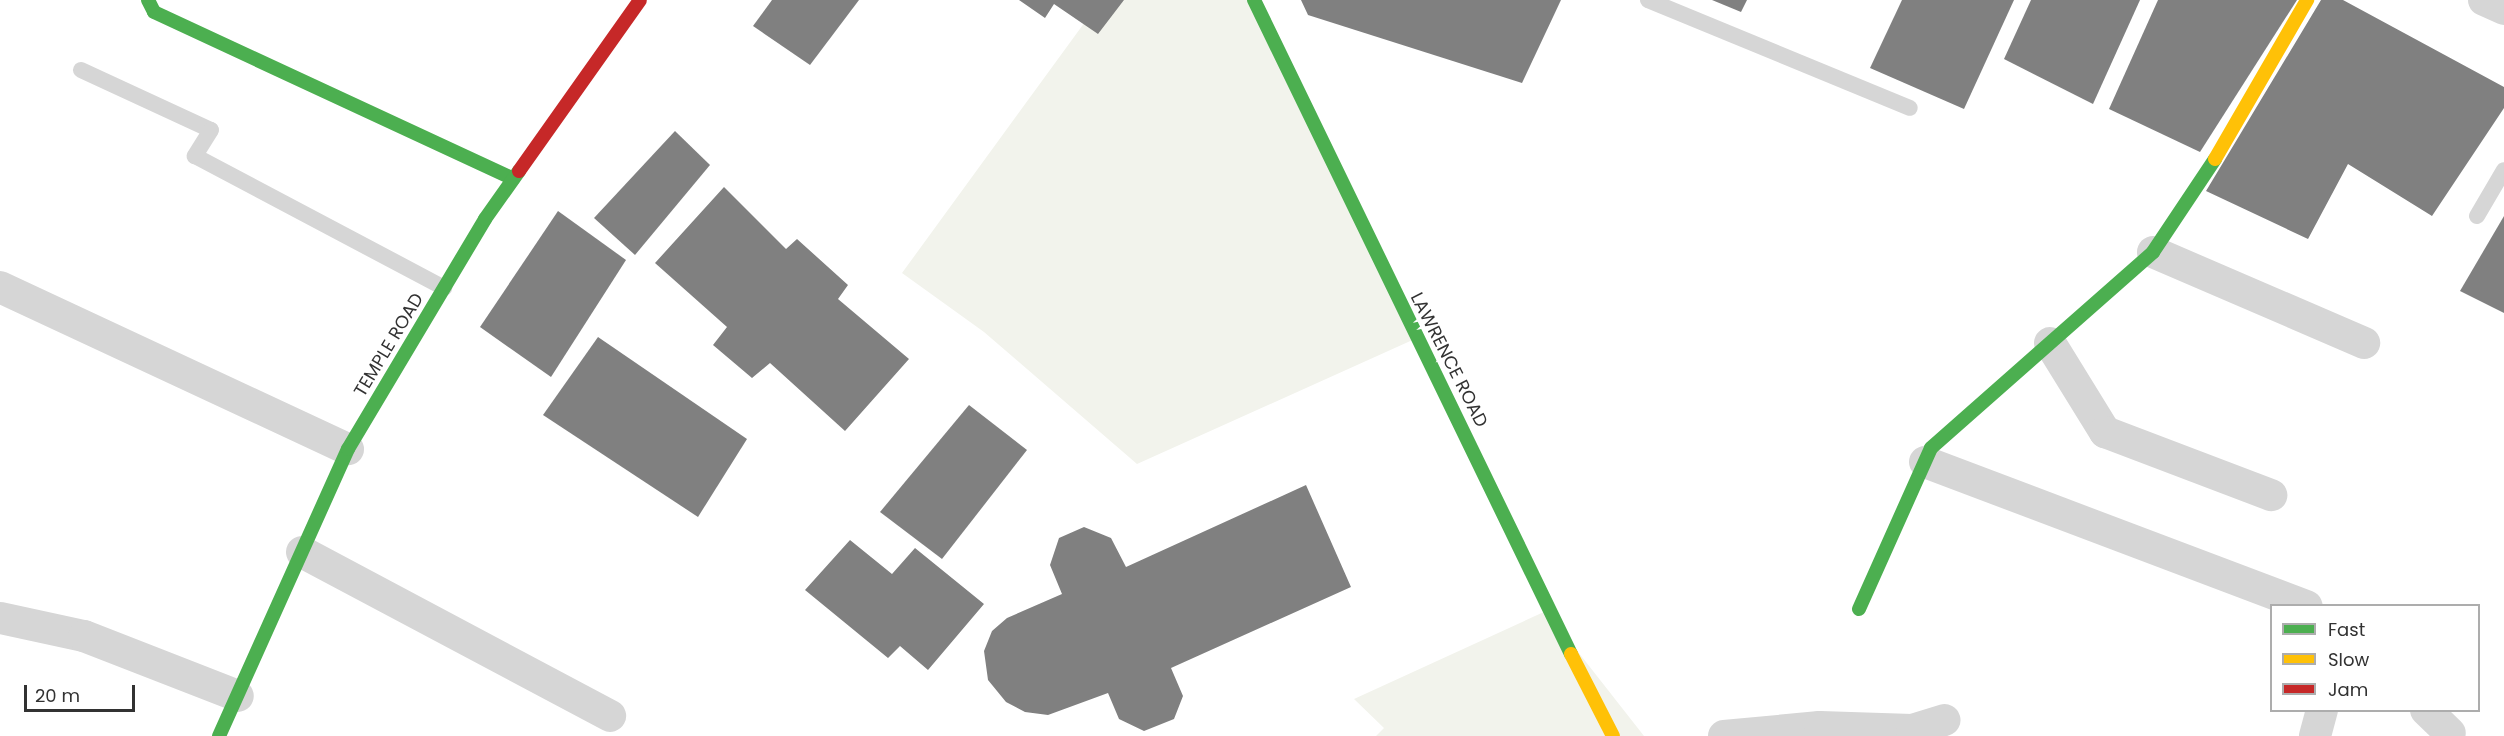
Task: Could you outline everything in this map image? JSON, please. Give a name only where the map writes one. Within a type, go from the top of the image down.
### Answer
[{"type":"street","points":[[148,0],[154,12],[513,179]]},
{"type":"street","name":"TEMPLE ROAD","points":[[219,736],[348,448],[444,288],[513,179],[640,0]]},
{"type":"street","name":"LAWRENCE ROAD","points":[[1254,0],[1487,475],[1545,604],[1613,736]]},
{"type":"street","points":[[1859,609],[1931,448],[2153,252],[2200,184],[2307,0]]},
{"type":"street","points":[[2484,0],[2504,9]]},
{"type":"street","points":[[2153,252],[2364,343]]},
{"type":"street","points":[[0,287],[348,448]]},
{"type":"street","points":[[2050,343],[2105,432],[2271,495]]},
{"type":"street","points":[[1925,462],[2302,604]]},
{"type":"street","points":[[302,552],[610,716]]},
{"type":"street","points":[[0,618],[84,636],[238,696]]},
{"type":"street","points":[[2315,736],[2322,712]]},
{"type":"street","points":[[2427,712],[2450,733]]},
{"type":"street","points":[[1724,736],[1820,727],[1912,730],[1945,720]]},
{"type":"lane","points":[[1648,0],[1910,108]]},
{"type":"lane","points":[[81,70],[211,130],[195,156],[444,288]]},
{"type":"lane","points":[[2477,216],[2504,170]]},
{"type":"shaded area","points":[[1101,0],[1254,0],[1417,338],[1137,464],[984,332],[902,273]]},
{"type":"shaded area","points":[[1546,611],[1644,736],[1376,736],[1384,728],[1354,699]]},
{"type":"building","points":[[772,0],[859,0],[810,65],[753,26]]},
{"type":"building","points":[[1019,0],[1124,0],[1098,34],[1054,4],[1045,18]]},
{"type":"building","points":[[1301,0],[1561,0],[1522,83],[1308,15]]},
{"type":"building","points":[[1712,0],[1747,0],[1741,12]]},
{"type":"building","points":[[1902,0],[2014,0],[1964,109],[1870,68]]},
{"type":"building","points":[[2031,0],[2140,0],[2093,104],[2004,59]]},
{"type":"building","points":[[2158,0],[2297,0],[2200,152],[2109,109]]},
{"type":"building","points":[[2321,0],[2343,0],[2504,87],[2504,108],[2432,216],[2348,164],[2308,239],[2206,191]]},
{"type":"building","points":[[675,131],[710,165],[635,255],[594,218]]},
{"type":"building","points":[[724,187],[786,249],[797,239],[848,285],[838,299],[909,359],[845,431],[770,363],[752,378],[713,345],[727,327],[655,263]]},
{"type":"building","points":[[558,211],[626,260],[551,377],[480,327]]},
{"type":"building","points":[[2504,216],[2504,313],[2460,291]]},
{"type":"building","points":[[598,337],[747,439],[698,517],[543,415]]},
{"type":"building","points":[[969,405],[1027,450],[942,559],[880,512]]},
{"type":"building","points":[[1306,485],[1351,587],[1171,668],[1183,696],[1174,719],[1144,731],[1119,719],[1108,693],[1048,715],[1025,712],[1006,702],[988,680],[984,651],[992,631],[1007,618],[1062,594],[1050,565],[1059,538],[1084,527],[1111,538],[1126,567]]},
{"type":"building","points":[[850,540],[892,574],[915,548],[984,604],[928,670],[900,646],[888,658],[805,590]]},
{"type":"traffic: fast","points":[[148,0],[154,12],[513,179]]},
{"type":"traffic: fast","points":[[1254,0],[1571,654]]},
{"type":"traffic: fast","points":[[1859,609],[1931,448],[2153,252],[2215,159]]},
{"type":"traffic: fast","points":[[219,736],[348,449],[485,219],[519,171]]},
{"type":"traffic: slow","points":[[2215,159],[2307,0]]},
{"type":"traffic: slow","points":[[1571,654],[1613,736]]},
{"type":"traffic: jam","points":[[519,171],[640,0]]}]
